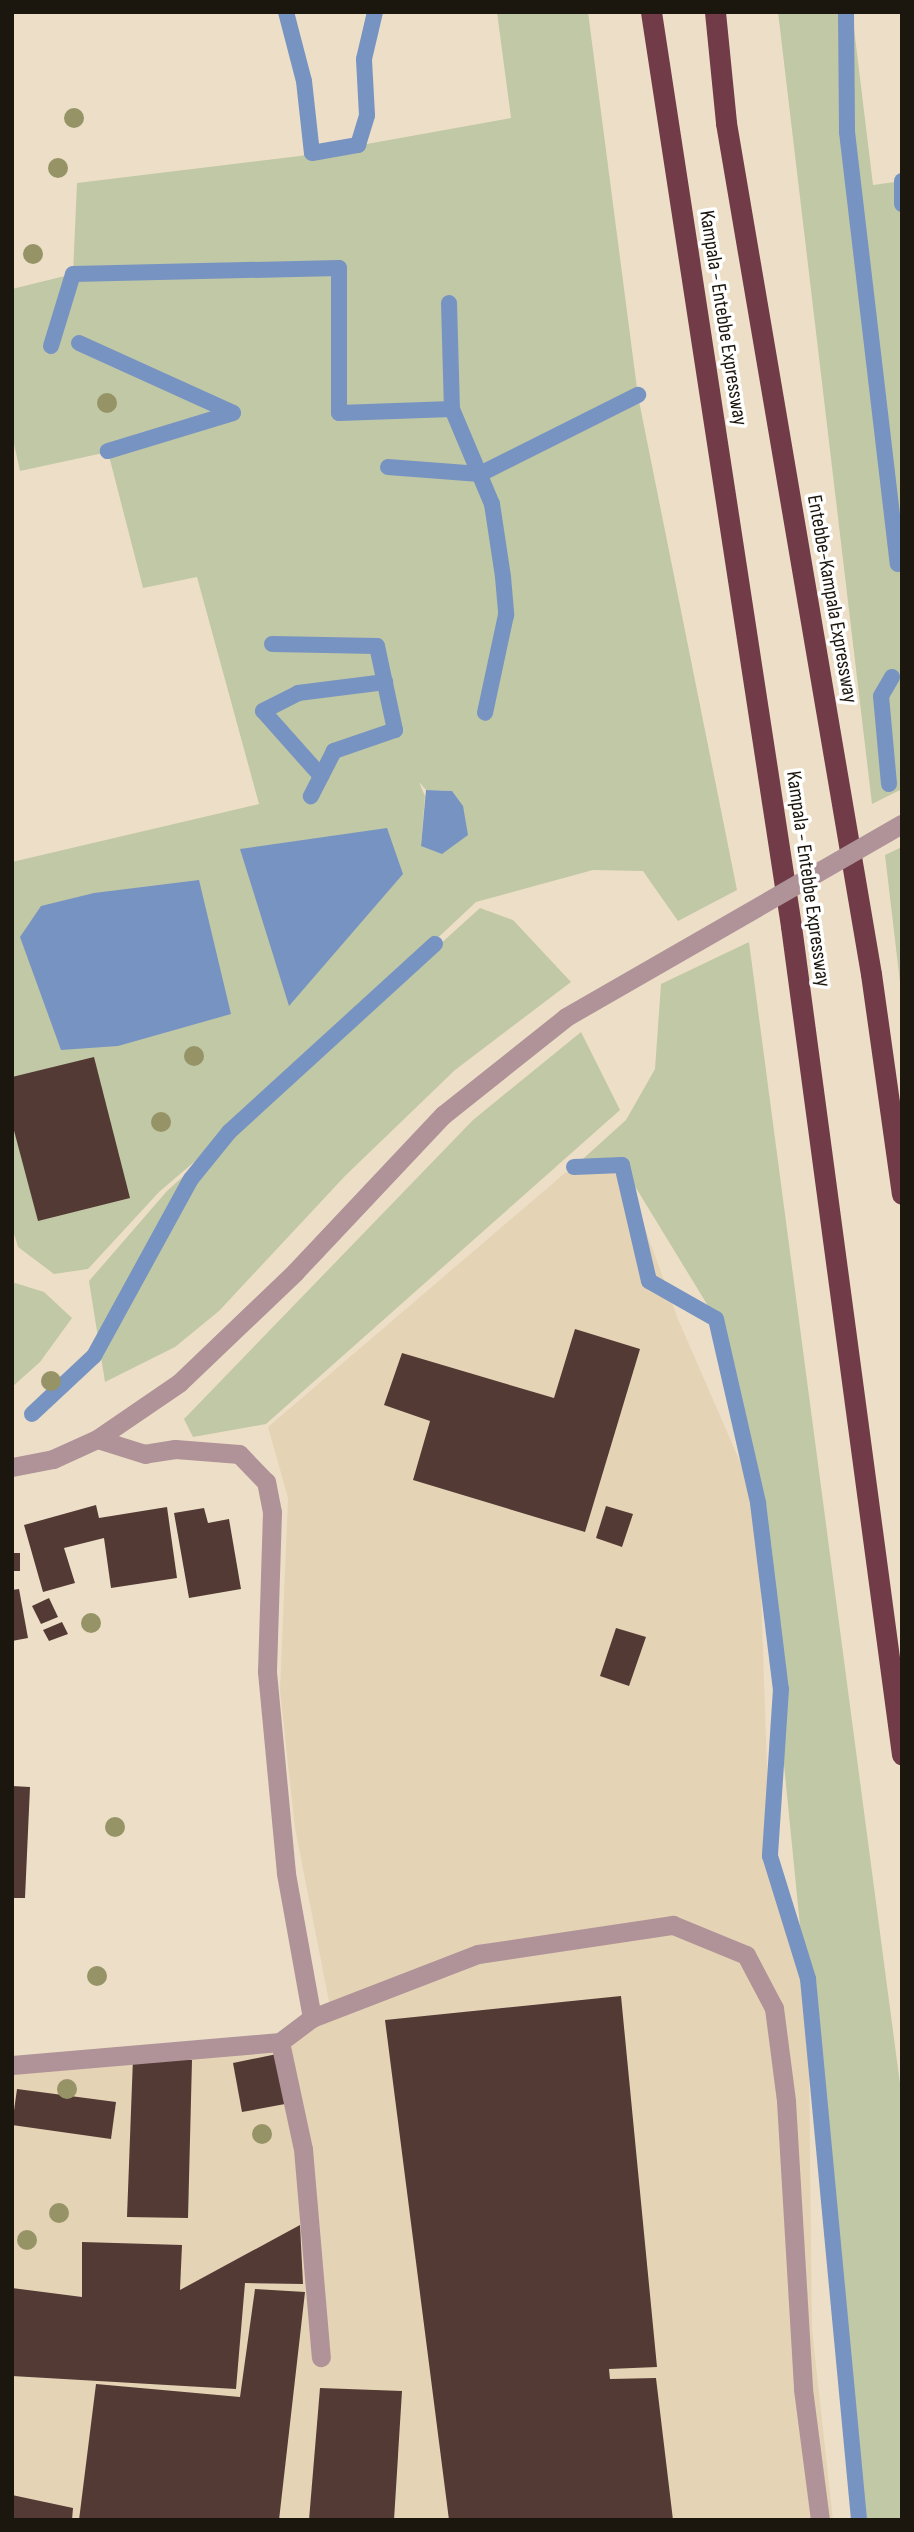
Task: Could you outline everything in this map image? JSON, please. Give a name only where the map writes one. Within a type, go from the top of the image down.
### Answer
[{"type":"highway","name":"Kampala - Entebbe Expressway","points":[[651,12],[791,926],[902,1755]]},
{"type":"highway","name":"Entebbe-Kampala Expressway","points":[[715,12],[726,123],[871,974],[902,1194]]},
{"type":"street","points":[[12,1466],[53,1459],[97,1439],[178,1383],[295,1272],[443,1115],[566,1017],[902,824]]},
{"type":"street","points":[[97,1439],[145,1454],[175,1449],[239,1454],[266,1482],[272,1512],[267,1671],[286,1873],[312,2018]]},
{"type":"street","points":[[12,2065],[279,2042],[312,2018],[478,1954],[673,1925],[746,1955],[774,2008],[786,2101],[803,2389],[820,2520]]},
{"type":"street","points":[[279,2042],[303,2149],[321,2357]]},
{"type":"shaded area","points":[[622,1165],[678,1319],[758,1503],[770,1856],[808,1979],[812,2329],[833,2520],[12,2520],[12,2067],[290,2045],[332,2017],[295,1828],[280,1691],[288,1498],[268,1427],[566,1172]]},
{"type":"green space","points":[[497,12],[588,12],[638,396],[737,890],[678,921],[643,871],[593,870],[476,902],[249,1115],[159,1192],[88,1269],[54,1274],[18,1247],[12,1227],[12,862],[259,804],[197,577],[143,588],[108,452],[20,471],[12,435],[12,289],[73,274],[77,183],[300,156],[511,118]],"holes":[[[419,782],[426,790],[452,791],[421,846],[425,796]]]},
{"type":"green space","points":[[778,12],[852,12],[873,185],[902,181],[902,789],[872,804]]},
{"type":"green space","points":[[902,847],[902,999],[885,855]]},
{"type":"green space","points":[[480,908],[513,920],[571,982],[455,1070],[345,1176],[219,1311],[175,1347],[105,1382],[89,1281],[167,1191]]},
{"type":"green space","points":[[749,942],[902,2099],[902,2520],[859,2520],[758,1503],[716,1319],[622,1165],[574,1167],[626,1120],[655,1069],[661,984]]},
{"type":"green space","points":[[581,1032],[620,1110],[266,1424],[193,1437],[184,1419],[473,1120]]},
{"type":"green space","points":[[12,1282],[44,1292],[72,1318],[40,1362],[12,1387]]},
{"type":"water","points":[[426,790],[452,791],[463,806],[468,835],[442,854],[421,846]]},
{"type":"water","points":[[387,828],[403,874],[289,1006],[240,849]]},
{"type":"water","points":[[199,880],[231,1014],[118,1046],[61,1050],[20,937],[41,906],[94,893]]},
{"type":"building","points":[[94,1057],[130,1198],[38,1221],[12,1123],[12,1077]]},
{"type":"building","points":[[575,1329],[640,1349],[585,1532],[413,1480],[430,1421],[384,1405],[402,1353],[554,1398]]},
{"type":"building","points":[[96,1505],[99,1518],[167,1507],[177,1578],[111,1588],[104,1538],[64,1548],[75,1583],[43,1592],[24,1525]]},
{"type":"building","points":[[606,1506],[633,1514],[622,1547],[596,1538]]},
{"type":"building","points":[[204,1508],[208,1523],[229,1519],[241,1589],[189,1598],[174,1513]]},
{"type":"building","points":[[12,1553],[20,1553],[20,1571],[12,1571]]},
{"type":"building","points":[[19,1589],[28,1638],[12,1641],[12,1590]]},
{"type":"building","points":[[49,1598],[58,1617],[41,1624],[32,1606]]},
{"type":"building","points":[[62,1622],[68,1634],[49,1641],[43,1630]]},
{"type":"building","points":[[616,1628],[646,1637],[629,1686],[600,1676]]},
{"type":"building","points":[[12,1786],[30,1787],[25,1898],[12,1898]]},
{"type":"building","points":[[621,1996],[657,2367],[609,2369],[610,2379],[656,2378],[673,2520],[449,2520],[385,2020]]},
{"type":"building","points":[[277,2054],[285,2104],[242,2112],[233,2063]]},
{"type":"building","points":[[133,2058],[192,2060],[188,2218],[127,2217]]},
{"type":"building","points":[[17,2089],[116,2102],[111,2139],[12,2125]]},
{"type":"building","points":[[300,2225],[303,2284],[245,2283],[236,2389],[12,2376],[12,2288],[82,2297],[82,2242],[182,2245],[180,2290]]},
{"type":"building","points":[[255,2289],[305,2292],[279,2520],[79,2520],[96,2384],[240,2397]]},
{"type":"building","points":[[320,2388],[402,2391],[394,2520],[309,2520]]},
{"type":"building","points":[[12,2495],[73,2508],[72,2520],[12,2520]]},
{"type":"waterway","points":[[286,12],[304,81],[312,153],[358,145],[367,115],[364,59],[375,12]]},
{"type":"waterway","points":[[846,12],[847,132],[898,564]]},
{"type":"waterway","points":[[902,181],[902,204]]},
{"type":"waterway","points":[[51,346],[73,274],[339,268],[339,413],[452,409]]},
{"type":"waterway","points":[[449,303],[452,409],[492,504],[503,577],[506,615],[485,713]]},
{"type":"waterway","points":[[79,343],[233,413],[108,451]]},
{"type":"waterway","points":[[388,467],[480,474],[638,395]]},
{"type":"waterway","points":[[272,644],[377,646],[395,730],[334,751],[311,796]]},
{"type":"waterway","points":[[889,784],[881,696],[892,677]]},
{"type":"waterway","points":[[321,776],[263,711],[298,693],[385,682]]},
{"type":"waterway","points":[[32,1414],[94,1356],[191,1179],[229,1132],[435,944]]},
{"type":"waterway","points":[[574,1167],[622,1165],[649,1281],[716,1319],[758,1503],[781,1689],[770,1856],[808,1979],[859,2520]]}]
